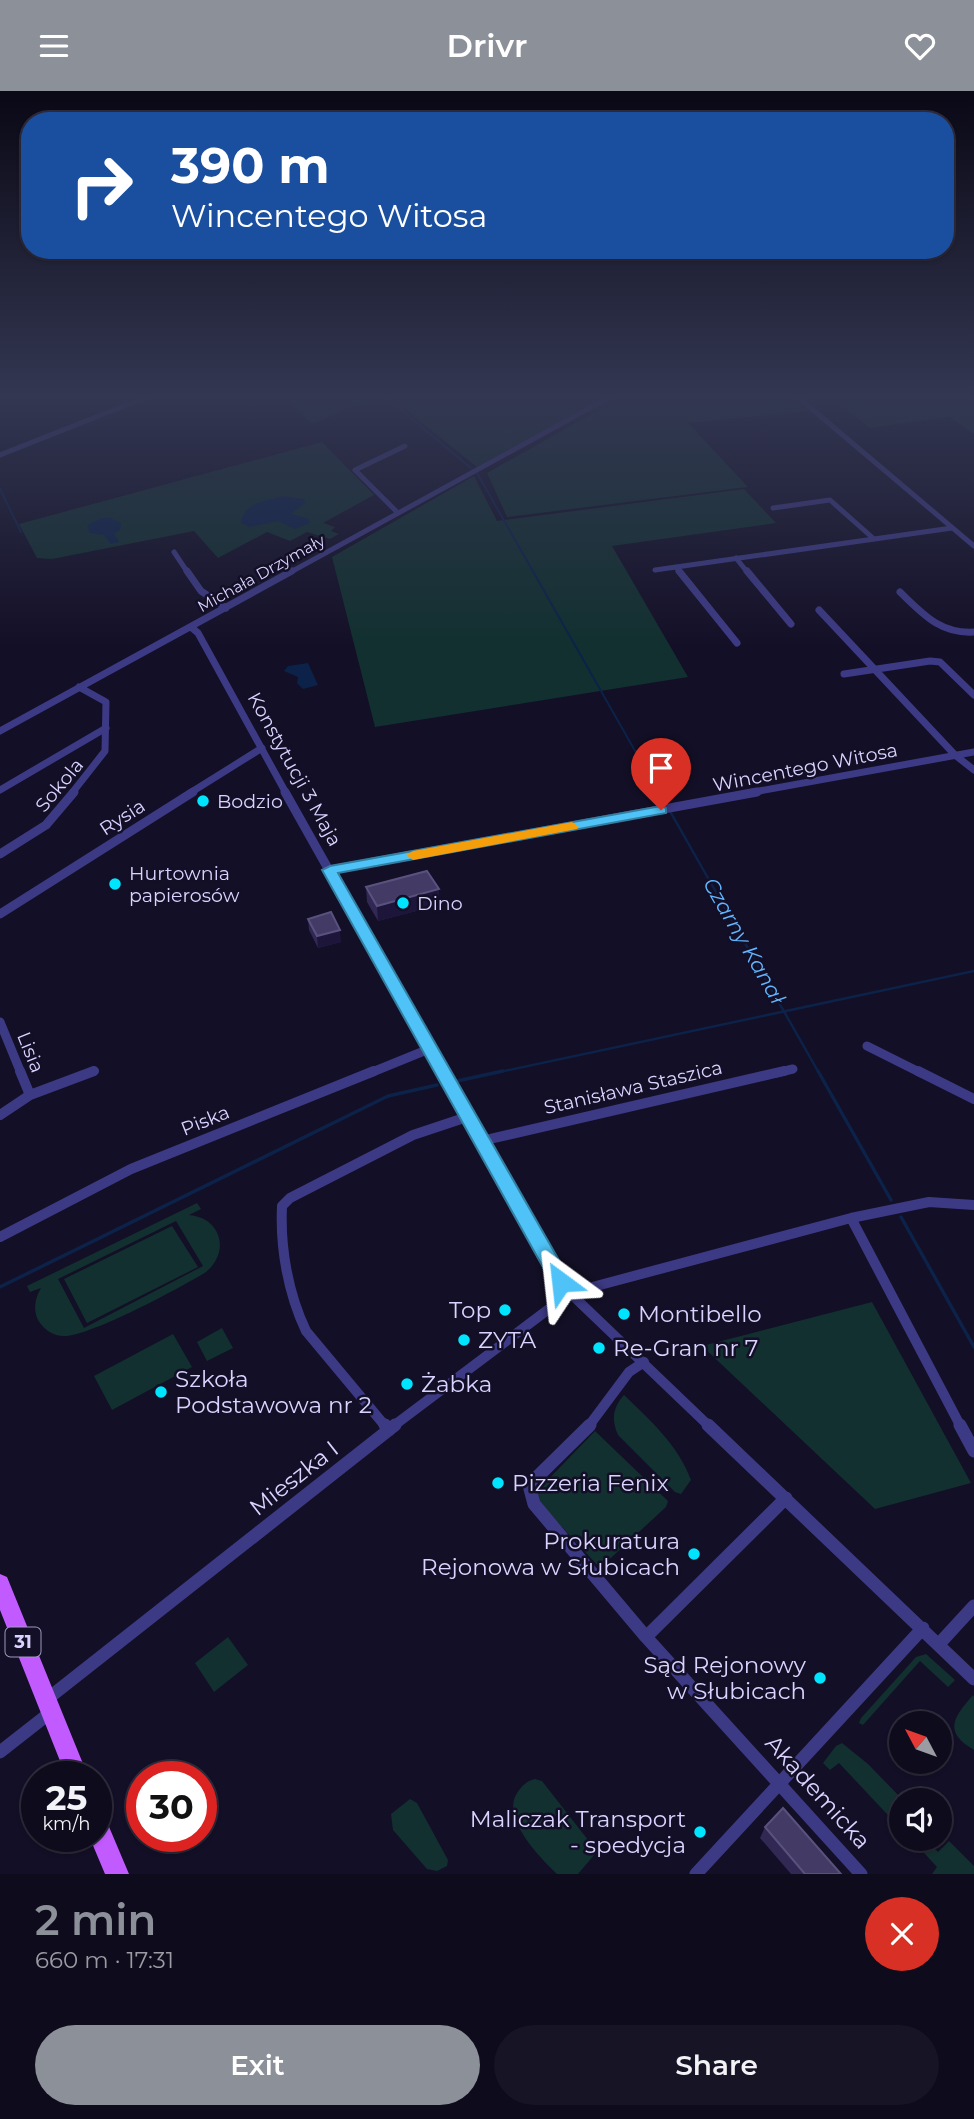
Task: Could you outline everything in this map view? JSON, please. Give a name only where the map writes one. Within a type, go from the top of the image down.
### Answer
[{"type":"main road","name":"31","points":[[0,1584],[71,1761]]},
{"type":"main road","points":[[108,1852],[117,1874]]},
{"type":"street","points":[[366,481],[398,513]]},
{"type":"street","name":"Michała Drzymały","points":[[0,731],[456,481]]},
{"type":"street","points":[[897,481],[974,546]]},
{"type":"street","points":[[773,508],[830,500],[874,539]]},
{"type":"street","points":[[655,570],[952,528]]},
{"type":"street","points":[[174,552],[201,591],[226,608]]},
{"type":"street","points":[[736,558],[791,624]]},
{"type":"street","points":[[676,566],[737,643]]},
{"type":"street","points":[[900,592],[942,630],[957,634],[974,632]]},
{"type":"street","points":[[819,610],[955,755],[974,770]]},
{"type":"street","name":"Konstytucji 3 Maja","points":[[191,627],[198,633],[467,1117],[570,1293],[974,1679]]},
{"type":"street","points":[[844,674],[930,661],[940,662],[974,695]]},
{"type":"street","name":"Sokola","points":[[0,855],[46,825],[105,751],[106,702],[79,687]]},
{"type":"street","points":[[0,790],[106,728]]},
{"type":"street","name":"Rysia","points":[[0,914],[262,748]]},
{"type":"street","name":"Wincentego Witosa","points":[[330,870],[974,752]]},
{"type":"street","name":"Lisia","points":[[0,1022],[30,1095]]},
{"type":"street","points":[[867,1046],[974,1099]]},
{"type":"street","name":"Piska","points":[[0,1237],[131,1169],[429,1049]]},
{"type":"street","name":"Stanisława Staszica","points":[[481,1141],[793,1069]]},
{"type":"street","points":[[0,1115],[30,1095],[94,1071]]},
{"type":"street","points":[[389,1430],[306,1331],[296,1315],[286,1262],[282,1206],[290,1198],[413,1135],[467,1117]]},
{"type":"street","points":[[570,1293],[851,1218],[929,1202],[974,1205]]},
{"type":"street","points":[[851,1218],[974,1451]]},
{"type":"street","name":"Mieszka I","points":[[0,1752],[49,1706],[389,1430],[570,1293]]},
{"type":"street","name":"Akademicka","points":[[644,1362],[629,1372],[596,1419],[529,1485],[534,1504],[646,1637],[861,1874]]},
{"type":"street","points":[[646,1637],[786,1497]]},
{"type":"street","points":[[939,1644],[974,1606]]},
{"type":"street","points":[[696,1874],[923,1628]]},
{"type":"green space","points":[[177,481],[360,481],[374,495],[323,523],[335,527],[331,531],[339,534],[330,539],[307,532],[290,541],[267,532],[218,558],[194,531],[52,559],[37,558],[19,524]]},
{"type":"green space","points":[[465,481],[477,481],[497,521],[744,489],[776,523],[612,546],[688,677],[375,727],[332,557]]},
{"type":"green space","points":[[491,481],[743,481],[748,487],[507,517]]},
{"type":"green space","points":[[197,1203],[201,1209],[189,1215],[209,1222],[219,1237],[218,1255],[206,1272],[134,1310],[75,1334],[60,1336],[44,1328],[35,1310],[41,1288],[30,1292],[27,1286]],"holes":[[[176,1221],[203,1266],[84,1328],[58,1279]]]},
{"type":"green space","points":[[172,1226],[198,1267],[87,1323],[64,1279]]},
{"type":"green space","points":[[872,1302],[971,1483],[875,1509],[702,1346]]},
{"type":"green space","points":[[222,1328],[233,1348],[207,1361],[197,1342]]},
{"type":"green space","points":[[173,1334],[192,1367],[112,1410],[94,1376]]},
{"type":"green space","points":[[624,1395],[663,1434],[679,1456],[691,1480],[681,1494],[675,1492],[618,1435],[614,1414]]},
{"type":"green space","points":[[595,1431],[668,1501],[666,1507],[600,1568],[539,1502],[537,1491]]},
{"type":"green space","points":[[228,1637],[248,1665],[214,1692],[195,1663]]},
{"type":"green space","points":[[926,1654],[955,1680],[948,1687],[920,1661],[863,1725],[859,1723],[916,1657]]},
{"type":"green space","points":[[973,1695],[974,1750],[958,1737],[954,1724],[960,1711]]},
{"type":"green space","points":[[842,1743],[891,1788],[889,1788],[889,1816],[839,1763],[830,1770],[823,1763],[836,1746]]},
{"type":"green space","points":[[535,1779],[542,1781],[592,1845],[595,1854],[578,1874],[557,1874],[524,1837],[518,1825],[513,1803],[524,1784]]},
{"type":"green space","points":[[410,1799],[417,1803],[448,1860],[447,1866],[437,1871],[427,1869],[393,1830],[391,1814]]},
{"type":"green space","points":[[952,1844],[974,1866],[974,1874],[932,1874],[937,1867],[922,1851],[952,1851]]},
{"type":"water","points":[[283,496],[304,499],[305,503],[291,514],[309,519],[310,523],[295,529],[278,521],[250,527],[241,523],[246,511],[251,507]]},
{"type":"water","points":[[102,518],[121,523],[120,530],[114,534],[119,542],[111,544],[104,535],[90,533],[87,525]]},
{"type":"water","points":[[308,663],[318,685],[303,689],[297,683],[298,677],[284,671],[288,666]]},
{"type":"building","points":[[427,871],[439,889],[377,906],[366,887]]},
{"type":"building","points":[[331,912],[340,930],[317,936],[308,919]]},
{"type":"building","points":[[783,1808],[841,1874],[805,1874],[765,1827]]},
{"type":"waterway","name":"Czarny Kanał","points":[[482,481],[659,793]]},
{"type":"waterway","points":[[0,489],[21,532]]},
{"type":"waterway","name":"Czarny Kanał","points":[[658,792],[666,805]]},
{"type":"waterway","name":"Czarny Kanał","points":[[671,813],[784,1011]]},
{"type":"waterway","name":"Czarny Kanał","points":[[784,1011],[974,971]]},
{"type":"waterway","points":[[495,1073],[784,1011]]},
{"type":"waterway","points":[[784,1011],[819,1073]]},
{"type":"waterway","points":[[457,1081],[503,1071]]},
{"type":"waterway","points":[[818,1071],[891,1200]]},
{"type":"waterway","points":[[0,1287],[388,1096],[437,1085]]},
{"type":"waterway","points":[[901,1217],[974,1347]]},
{"type":"slow traffic","points":[[413,855],[572,827]]},
{"type":"place","name":"Bodzio","points":[[203,801]]},
{"type":"place","name":"Hurtownia papierosów","points":[[115,884]]},
{"type":"place","name":"Dino","points":[[403,903]]},
{"type":"place","name":"Top","points":[[505,1310]]},
{"type":"place","name":"Montibello","points":[[624,1314]]},
{"type":"place","name":"ZYTA","points":[[464,1340]]},
{"type":"place","name":"Re-Gran nr 7","points":[[599,1348]]},
{"type":"place","name":"Żabka","points":[[407,1384]]},
{"type":"place","name":"Szkoła Podstawowa nr 2","points":[[161,1392]]},
{"type":"place","name":"Pizzeria Fenix","points":[[498,1483]]},
{"type":"place","name":"Prokuratura Rejonowa w Słubicach","points":[[694,1554]]},
{"type":"place","name":"Sąd Rejonowy w Słubicach","points":[[820,1678]]},
{"type":"place","name":"Maliczak Transport - spedycja","points":[[700,1832]]},
{"type":"route","points":[[561,1282],[383,969],[330,870],[661,810]]}]
